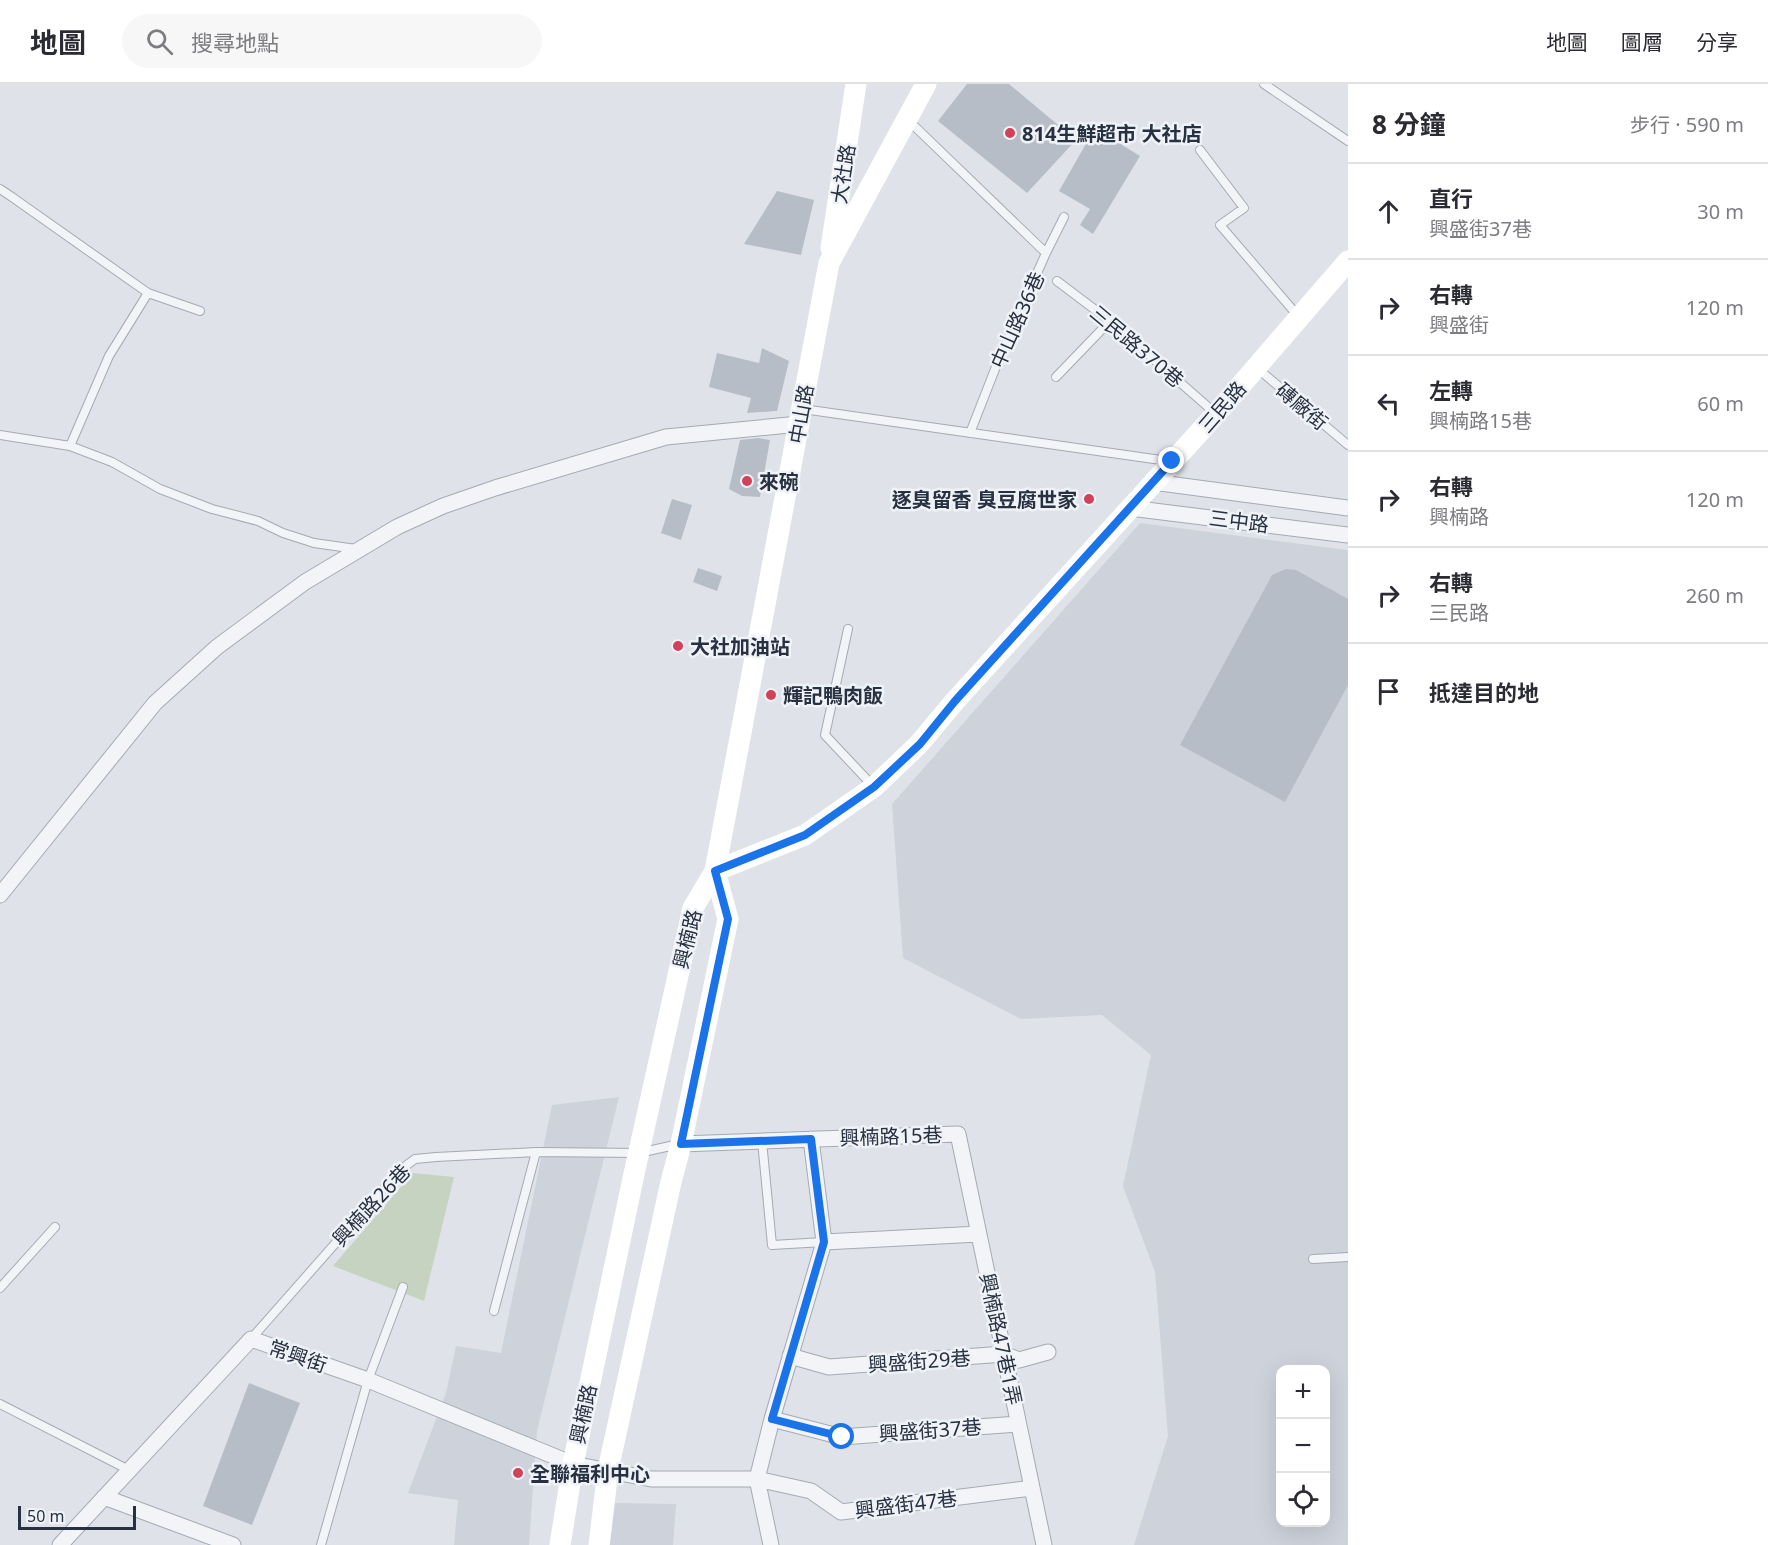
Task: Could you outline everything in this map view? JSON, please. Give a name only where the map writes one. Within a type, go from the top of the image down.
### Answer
[{"type":"street","name":"大社路","points":[[829,263],[856,84]]},
{"type":"street","name":"中山路","points":[[715,871],[829,263],[926,84]]},
{"type":"street","name":"三民路","points":[[715,871],[805,835],[874,787],[920,744],[955,701],[1216,414],[1348,261]]},
{"type":"street","points":[[0,895],[155,703],[217,647],[304,582],[397,527],[443,506],[534,475],[666,437],[800,417]]},
{"type":"street","points":[[1153,482],[1348,508]]},
{"type":"street","name":"三中路","points":[[1130,508],[1348,535]]},
{"type":"street","name":"興楠路","points":[[599,1545],[608,1470],[681,1144],[728,919],[715,871]]},
{"type":"street","name":"興楠路","points":[[560,1545],[573,1464],[693,908],[715,871]]},
{"type":"street","name":"興楠路15巷","points":[[681,1144],[958,1134]]},
{"type":"street","name":"興楠路47巷1弄","points":[[958,1134],[1044,1545]]},
{"type":"street","points":[[771,1545],[757,1479],[772,1419],[824,1242],[811,1139]]},
{"type":"street","points":[[824,1242],[979,1234]]},
{"type":"street","name":"常興街","points":[[60,1545],[251,1339],[368,1380],[573,1464],[608,1470]]},
{"type":"street","name":"興盛街29巷","points":[[790,1356],[829,1367],[1004,1354],[1019,1360],[1048,1352]]},
{"type":"street","name":"興盛街37巷","points":[[772,1419],[842,1437],[1018,1424]]},
{"type":"street","name":"興盛街47巷","points":[[608,1470],[651,1479],[757,1479],[811,1491],[841,1512],[1032,1488]]},
{"type":"street","points":[[104,1497],[233,1545]]},
{"type":"lane","points":[[1264,84],[1348,141]]},
{"type":"lane","name":"中山路36巷","points":[[907,119],[1046,253],[997,364],[970,433]]},
{"type":"lane","points":[[1200,150],[1244,208],[1220,225],[1299,317]]},
{"type":"lane","points":[[0,189],[148,293],[200,311]]},
{"type":"lane","points":[[1046,253],[1064,217]]},
{"type":"lane","name":"三民路370巷","points":[[1057,281],[1110,321],[1216,414]]},
{"type":"lane","points":[[70,446],[109,356],[148,293]]},
{"type":"lane","points":[[1056,377],[1110,321]]},
{"type":"lane","name":"磚廠街","points":[[1256,368],[1348,445]]},
{"type":"lane","points":[[800,417],[970,433],[1172,461]]},
{"type":"lane","points":[[0,435],[70,446],[112,462],[160,489],[212,509],[258,520],[283,533],[314,543],[360,549]]},
{"type":"lane","points":[[848,629],[825,735],[874,787]]},
{"type":"lane","points":[[762,1142],[772,1245],[824,1242]]},
{"type":"lane","name":"興楠路26巷","points":[[251,1339],[400,1170],[415,1159],[536,1152],[639,1153],[681,1144]]},
{"type":"lane","points":[[494,1311],[536,1152]]},
{"type":"lane","points":[[0,1288],[56,1227]]},
{"type":"lane","points":[[1313,1259],[1348,1257]]},
{"type":"lane","points":[[321,1545],[368,1380],[403,1287]]},
{"type":"lane","points":[[0,1404],[129,1470]]},
{"type":"shaded area","points":[[1140,523],[1348,550],[1348,1545],[1134,1545],[1168,1436],[1155,1272],[1123,1186],[1151,1055],[1102,1015],[1021,1019],[903,958],[892,804]]},
{"type":"shaded area","points":[[619,1097],[537,1431],[529,1545],[454,1545],[458,1500],[408,1493],[446,1393],[456,1346],[501,1353],[552,1105]]},
{"type":"shaded area","points":[[615,1503],[676,1504],[673,1545],[610,1545]]},
{"type":"green space","points":[[413,1173],[454,1177],[424,1301],[333,1266]]},
{"type":"building","name":"814生鮮超市 大社店","points":[[967,84],[1009,84],[1076,140],[1027,193],[938,121]]},
{"type":"building","points":[[1095,128],[1140,156],[1093,234],[1080,225],[1090,209],[1059,191]]},
{"type":"building","points":[[777,191],[814,200],[801,255],[744,244]]},
{"type":"building","points":[[762,348],[789,361],[777,411],[747,413],[751,398],[709,387],[717,353],[759,363]]},
{"type":"building","points":[[758,438],[770,440],[760,497],[742,496],[729,489],[740,440]]},
{"type":"building","points":[[672,499],[692,505],[681,540],[661,533]]},
{"type":"building","points":[[698,568],[722,576],[717,591],[693,582]]},
{"type":"building","points":[[1286,569],[1296,570],[1348,599],[1348,685],[1285,802],[1180,745],[1272,575]]},
{"type":"building","points":[[249,1383],[300,1403],[252,1525],[203,1506]]},
{"type":"place","name":"814生鮮超市 大社店","points":[[1010,133]]},
{"type":"place","name":"來碗","points":[[747,481]]},
{"type":"place","name":"逐臭留香 臭豆腐世家","points":[[1089,499]]},
{"type":"place","name":"大社加油站","points":[[678,646]]},
{"type":"place","name":"輝記鴨肉飯","points":[[771,695]]},
{"type":"place","name":"全聯福利中心","points":[[518,1473]]},
{"type":"route","points":[[842,1437],[772,1419],[824,1242],[811,1139],[681,1144],[728,919],[715,871],[805,835],[874,787],[920,744],[955,701],[1172,461]]}]
